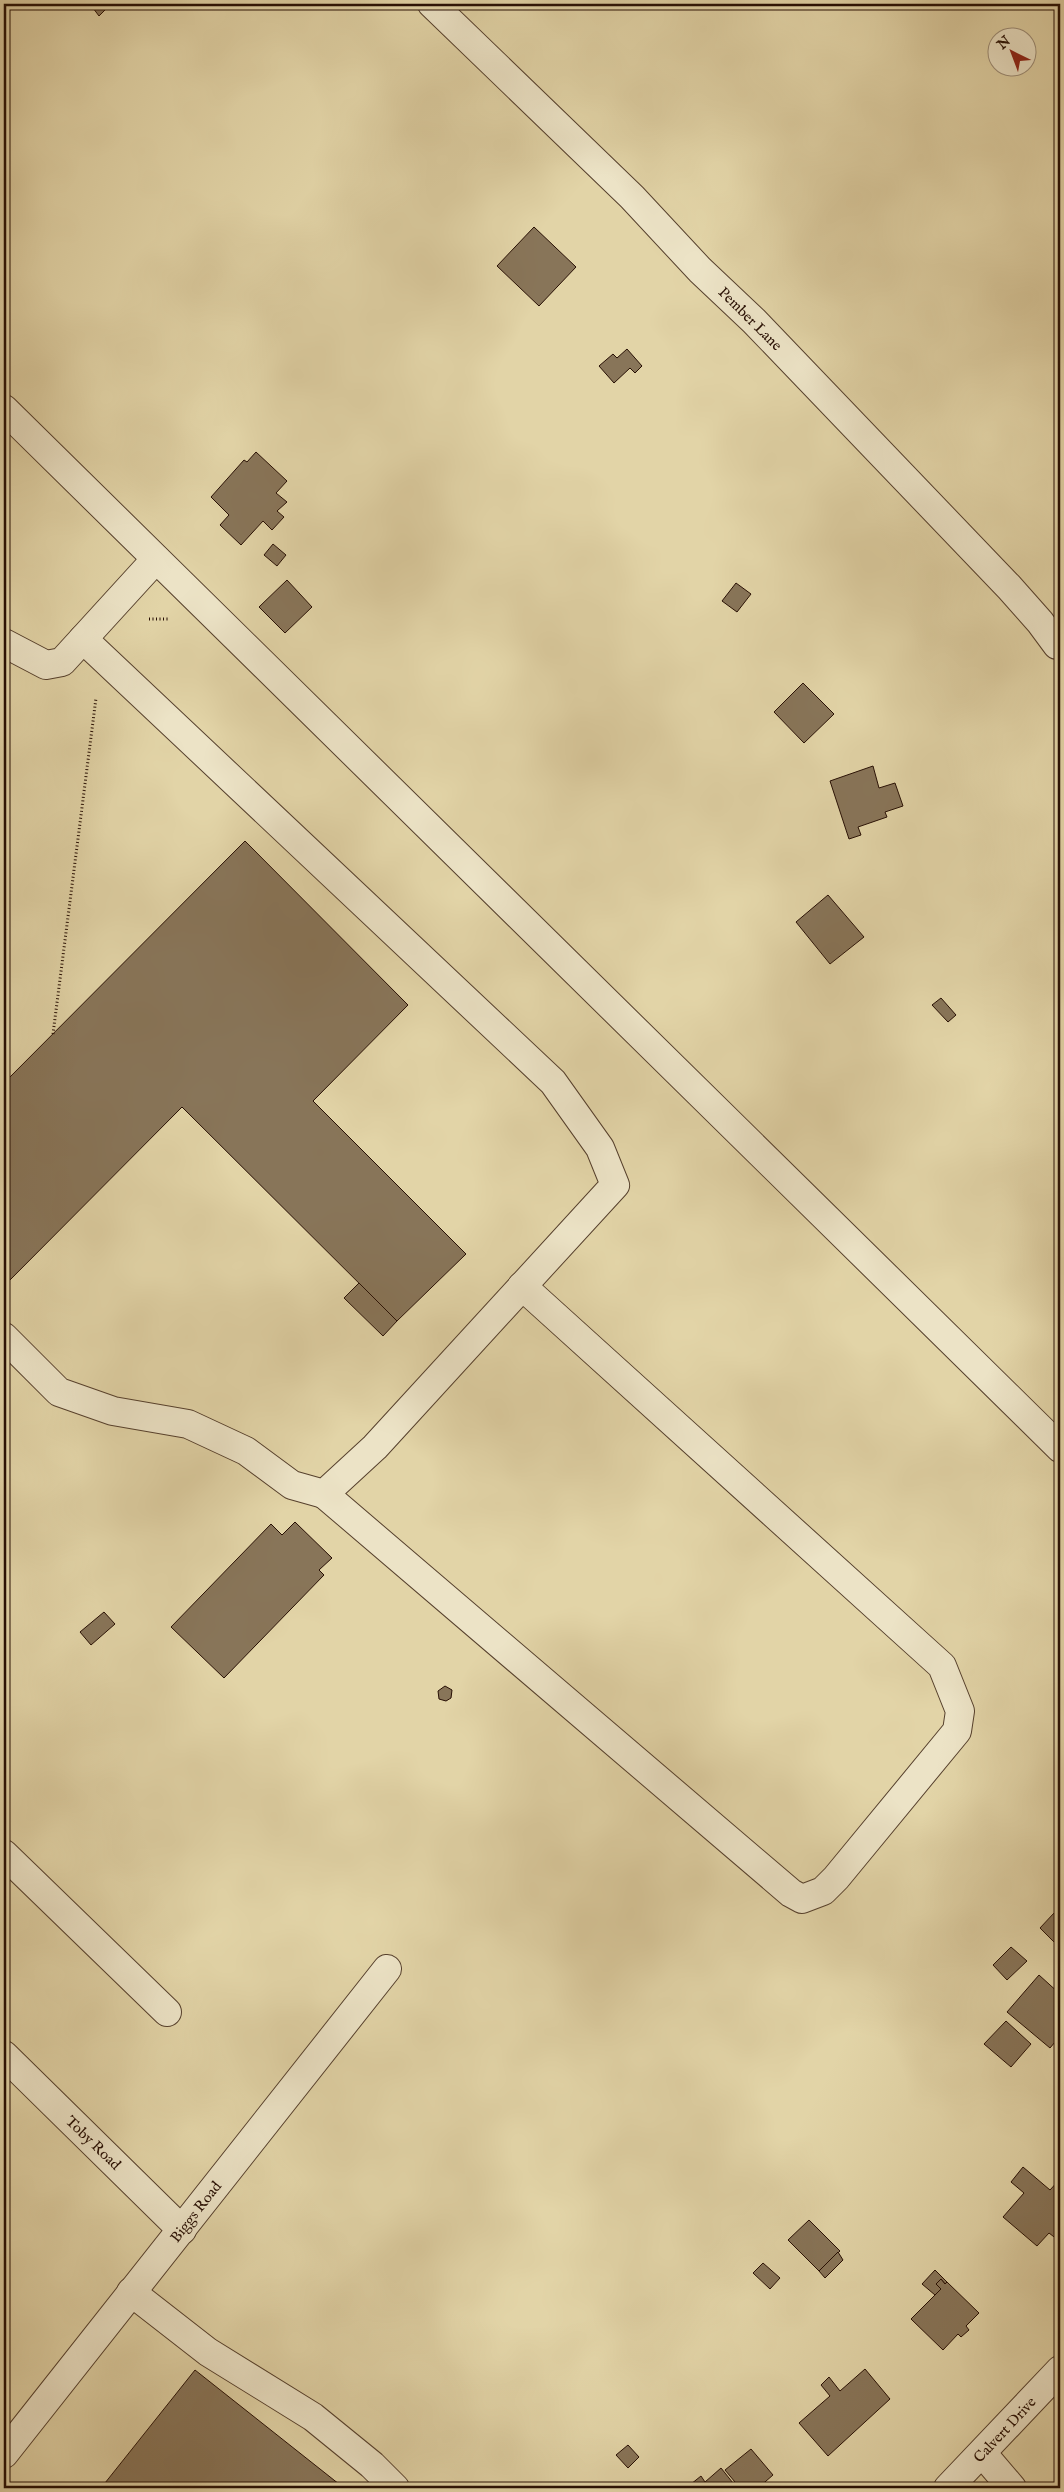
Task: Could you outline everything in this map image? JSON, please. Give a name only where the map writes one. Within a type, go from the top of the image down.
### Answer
[{"type":"street","name":"Pember Lane","points":[[432,4],[632,197],[700,270],[754,321],[1009,587],[1040,622],[1057,645]]},
{"type":"street","points":[[4,409],[1060,1448]]},
{"type":"street","points":[[4,643],[46,665],[62,662],[156,559]]},
{"type":"street","points":[[83,639],[553,1082],[600,1148],[615,1185],[376,1447],[324,1494]]},
{"type":"street","points":[[4,1337],[59,1392],[113,1411],[188,1424],[246,1451],[292,1486],[324,1494],[791,1894],[802,1900],[823,1890],[836,1878],[957,1731],[960,1711],[942,1666],[522,1286]]},
{"type":"street","points":[[4,1854],[167,2012]]},
{"type":"street","name":"Biggs Road","points":[[4,2454],[387,1969]]},
{"type":"street","name":"Toby Road","points":[[4,2055],[182,2230]]},
{"type":"street","points":[[132,2292],[208,2352],[313,2418],[372,2465],[395,2488]]},
{"type":"street","name":"Calvert Drive","points":[[948,2488],[1060,2370]]},
{"type":"street","points":[[982,2454],[1012,2488]]},
{"type":"path","points":[[53,1034],[97,692]]},
{"type":"building","points":[[90,4],[111,4],[99,16]]},
{"type":"building","points":[[534,227],[576,267],[539,306],[497,266]]},
{"type":"building","points":[[627,349],[642,366],[635,373],[630,368],[614,383],[599,366],[613,354],[617,358]]},
{"type":"building","points":[[256,452],[287,481],[276,493],[287,502],[277,511],[284,517],[272,530],[263,521],[241,545],[220,525],[229,515],[211,497],[244,460],[247,462]]},
{"type":"building","points":[[273,544],[286,555],[277,566],[264,555]]},
{"type":"building","points":[[287,580],[312,607],[285,633],[259,607]]},
{"type":"building","points":[[736,583],[751,594],[737,612],[722,601]]},
{"type":"building","points":[[803,683],[834,714],[804,743],[774,712]]},
{"type":"building","points":[[873,766],[879,788],[895,783],[903,806],[885,812],[887,817],[858,827],[861,835],[849,839],[830,781]]},
{"type":"building","points":[[245,841],[408,1005],[313,1101],[466,1254],[397,1321],[182,1107],[4,1286],[4,1083]]},
{"type":"building","points":[[828,895],[864,937],[830,964],[796,922]]},
{"type":"building","points":[[941,998],[956,1015],[948,1022],[932,1005]]},
{"type":"building","points":[[359,1283],[397,1321],[383,1336],[344,1298]]},
{"type":"building","points":[[295,1522],[332,1558],[319,1570],[324,1575],[224,1678],[171,1627],[271,1524],[282,1535]]},
{"type":"building","points":[[104,1612],[115,1624],[91,1645],[80,1632]]},
{"type":"building","points":[[445,1686],[452,1690],[451,1698],[446,1701],[439,1699],[438,1691]]},
{"type":"building","points":[[1054,1913],[1060,1919],[1060,1940],[1056,1944],[1040,1928]]},
{"type":"building","points":[[1011,1947],[1027,1961],[1007,1980],[993,1965]]},
{"type":"building","points":[[1039,1975],[1060,1994],[1060,2036],[1050,2048],[1007,2012]]},
{"type":"building","points":[[1006,2021],[1031,2044],[1011,2067],[984,2044]]},
{"type":"building","points":[[1023,2167],[1050,2190],[1060,2179],[1060,2237],[1058,2240],[1049,2233],[1037,2246],[1003,2217],[1024,2193],[1011,2182]]},
{"type":"building","points":[[809,2220],[840,2251],[819,2271],[788,2240]]},
{"type":"building","points":[[838,2252],[843,2260],[825,2278],[819,2271]]},
{"type":"building","points":[[763,2263],[780,2278],[770,2289],[753,2273]]},
{"type":"building","points":[[935,2270],[947,2282],[945,2284],[941,2279],[936,2284],[941,2289],[935,2295],[922,2284]]},
{"type":"building","points":[[941,2279],[945,2284],[947,2282],[979,2313],[966,2326],[969,2330],[961,2337],[958,2334],[943,2350],[911,2319],[941,2289],[936,2284]]},
{"type":"building","points":[[865,2369],[890,2399],[828,2456],[799,2423],[830,2396],[821,2385],[829,2377],[840,2391]]},
{"type":"building","points":[[195,2370],[344,2488],[101,2488]]},
{"type":"building","points":[[628,2445],[639,2457],[628,2468],[616,2455]]},
{"type":"building","points":[[751,2449],[773,2475],[758,2488],[740,2488],[725,2470]]},
{"type":"building","points":[[721,2468],[737,2488],[686,2488],[701,2476],[705,2482]]}]
